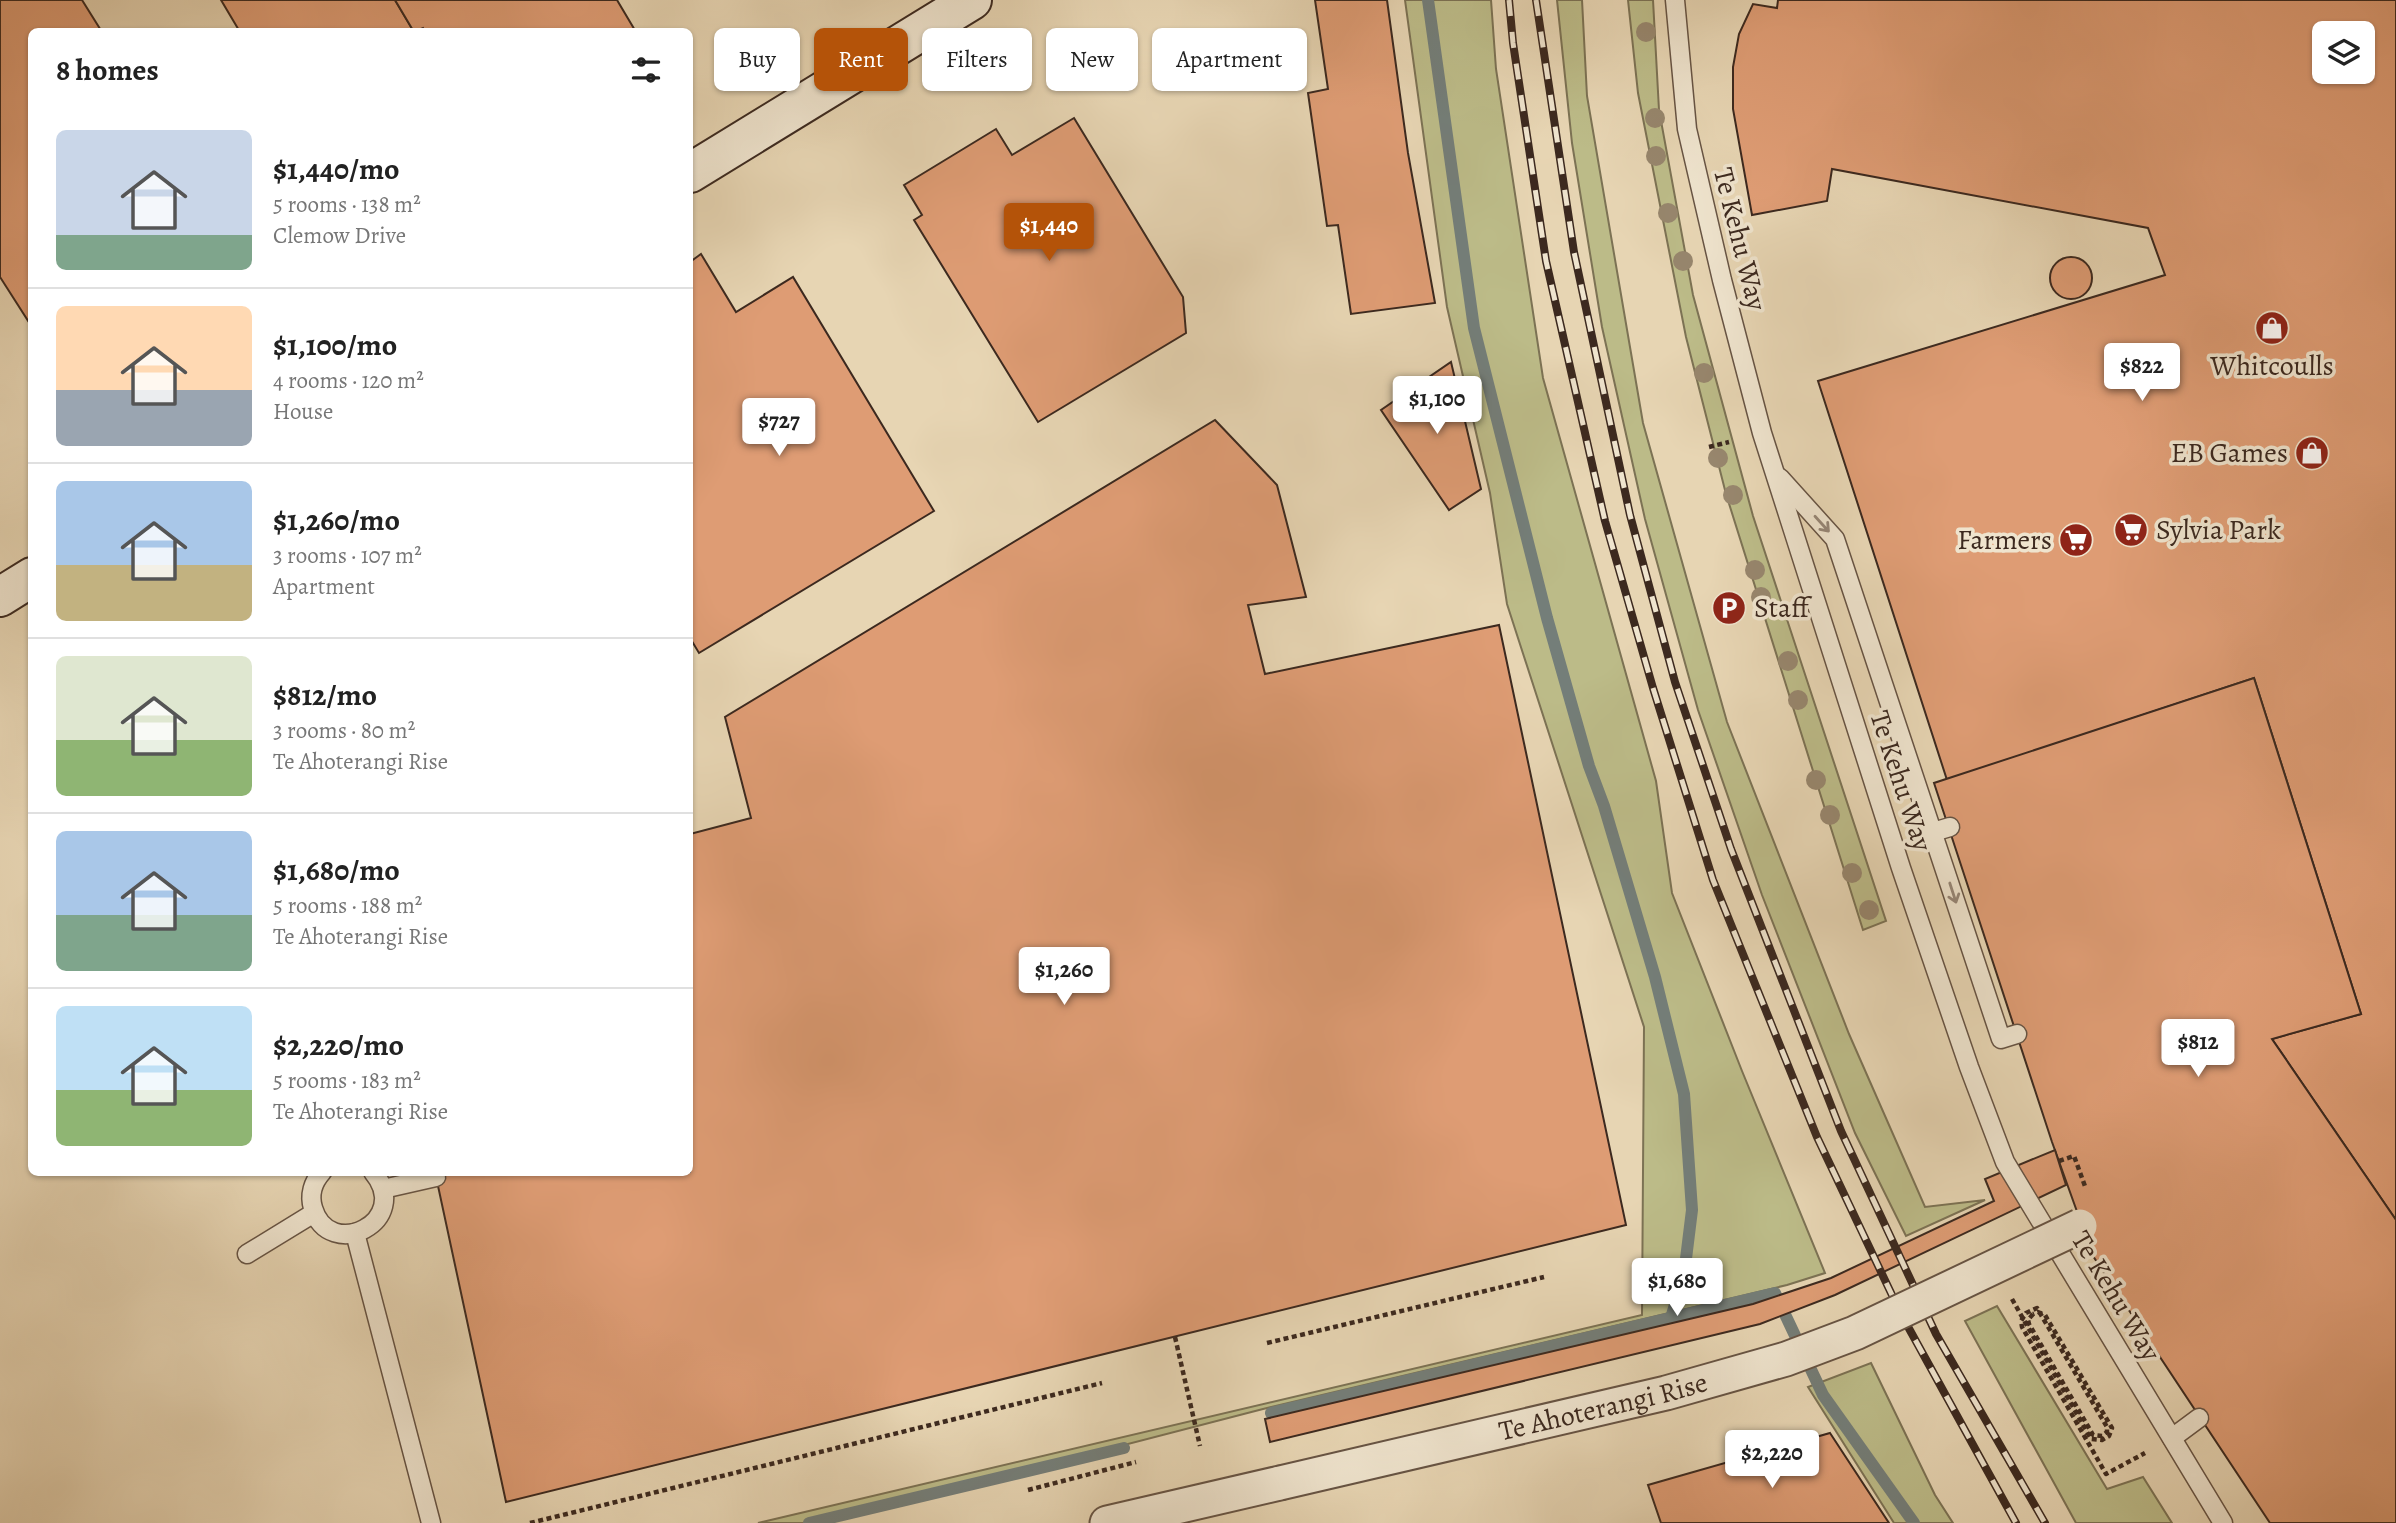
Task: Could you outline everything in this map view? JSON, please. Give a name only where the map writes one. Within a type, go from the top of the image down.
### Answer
[{"type":"main road","points":[[693,171],[972,0]]},
{"type":"main road","points":[[0,597],[28,580]]},
{"type":"street","name":"Te Ahoterangi Rise","points":[[1107,1523],[1666,1393],[1786,1359],[1855,1333],[2080,1226]]},
{"type":"lane","name":"Te Kehu Way","points":[[1675,0],[1687,130],[1762,433],[1901,868],[1969,1067],[2005,1162],[2223,1523]]},
{"type":"lane","points":[[1776,473],[1835,538],[1862,619],[1942,830],[2001,1039],[2017,1034]]},
{"type":"lane","points":[[320,1176],[312,1188],[314,1213],[321,1223],[343,1234],[366,1229],[375,1222],[381,1212],[383,1189],[375,1176]]},
{"type":"lane","points":[[383,1189],[436,1177]]},
{"type":"lane","points":[[247,1254],[314,1213]]},
{"type":"lane","points":[[355,1233],[431,1523]]},
{"type":"lane","points":[[2172,1438],[2199,1418]]},
{"type":"path","points":[[1709,447],[1729,442]]},
{"type":"path","points":[[2059,1161],[2074,1156]]},
{"type":"path","points":[[1267,1343],[1544,1277]]},
{"type":"path","points":[[2007,1290],[2091,1439],[2102,1440],[2109,1436],[2112,1428],[2045,1315],[2038,1312],[2028,1320],[2029,1324],[2093,1435],[2102,1436],[2107,1432],[2107,1427],[2045,1320],[2038,1308],[2030,1310],[2021,1321],[2022,1327],[2106,1474],[2172,1438]]},
{"type":"path","points":[[1175,1337],[1200,1446]]},
{"type":"path","points":[[530,1523],[1102,1383]]},
{"type":"path","points":[[1028,1490],[1136,1462]]},
{"type":"shaded area","points":[[1405,0],[1491,0],[1496,69],[1543,378],[1656,781],[1672,893],[1825,1273],[1787,1285],[1263,1409],[823,1523],[758,1523],[1642,1315],[1644,1027],[1507,604],[1490,493],[1447,307]]},
{"type":"shaded area","points":[[1557,0],[1582,0],[1587,96],[1643,423],[1727,722],[1849,1034],[1925,1207],[1985,1200],[1906,1236],[1855,1133],[1762,895],[1698,710],[1645,519],[1602,327],[1572,143]]},
{"type":"shaded area","points":[[1628,0],[1653,0],[1659,110],[1693,295],[1753,516],[1886,921],[1863,930],[1726,494],[1686,337],[1638,93]]},
{"type":"shaded area","points":[[1997,1306],[2107,1489],[2143,1477],[2172,1523],[2076,1523],[1965,1321]]},
{"type":"shaded area","points":[[1871,1363],[1935,1495],[1953,1523],[1894,1523],[1808,1387]]},
{"type":"building","points":[[0,0],[82,0],[100,28],[28,28],[28,321],[0,277]]},
{"type":"building","points":[[221,0],[395,0],[412,28],[238,28]]},
{"type":"building","points":[[395,0],[617,0],[634,28],[423,28],[412,28]]},
{"type":"building","points":[[1315,0],[1387,0],[1408,153],[1435,303],[1351,314],[1338,225],[1327,226],[1308,93],[1328,89]]},
{"type":"building","name":"Sylvia Park","points":[[1778,0],[2396,0],[2396,1220],[2272,1039],[2361,1014],[2254,678],[1947,780],[1818,381],[2165,275],[2148,228],[1832,169],[1827,201],[1752,215],[1733,109],[1733,67],[1739,34],[1753,4],[1777,8]]},
{"type":"building","points":[[1074,118],[1183,297],[1186,333],[1038,422],[914,220],[922,215],[904,185],[996,129],[1012,155]]},
{"type":"building","points":[[701,254],[736,312],[793,277],[934,511],[699,653],[693,643],[693,260]]},
{"type":"building","points":[[2071,257],[2086,263],[2092,278],[2086,293],[2071,299],[2056,293],[2050,278],[2056,263]]},
{"type":"building","points":[[1451,362],[1481,489],[1449,510],[1381,410]]},
{"type":"building","points":[[1215,420],[1277,485],[1306,597],[1248,605],[1265,674],[1499,625],[1626,1225],[506,1502],[436,1176],[693,1176],[693,833],[751,818],[725,717]]},
{"type":"building","points":[[2254,678],[2361,1014],[2272,1039],[2396,1220],[2396,1523],[2270,1523],[2093,1256],[2052,1142],[1934,783]]},
{"type":"building","points":[[2055,1150],[2066,1185],[1835,1295],[1760,1324],[1270,1442],[1265,1419],[1753,1304],[1831,1278],[1994,1201],[1985,1179]]},
{"type":"building","points":[[1830,1433],[1889,1523],[1661,1523],[1648,1485]]},
{"type":"waterway","points":[[1428,0],[1474,328],[1547,618],[1589,766],[1604,806],[1655,977],[1684,1094],[1692,1210],[1684,1275],[1671,1318]]},
{"type":"waterway","points":[[1271,1413],[1775,1293],[1823,1395],[1914,1523]]},
{"type":"waterway","points":[[809,1523],[1124,1448]]},
{"type":"railway","points":[[1509,0],[1546,261],[1605,521],[1653,688],[1713,880],[1817,1137],[1901,1314],[2016,1523]]},
{"type":"railway","points":[[1536,0],[1574,252],[1630,515],[1675,682],[1731,849],[1841,1131],[1936,1334],[2045,1523]]},
{"type":"place","name":"Whitcoulls","points":[[2272,328]]},
{"type":"place","name":"EB Games","points":[[2312,453]]},
{"type":"place","name":"Sylvia Park","points":[[2131,530]]},
{"type":"place","name":"Farmers","points":[[2076,540]]},
{"type":"place","name":"Staff","points":[[1729,608]]}]
